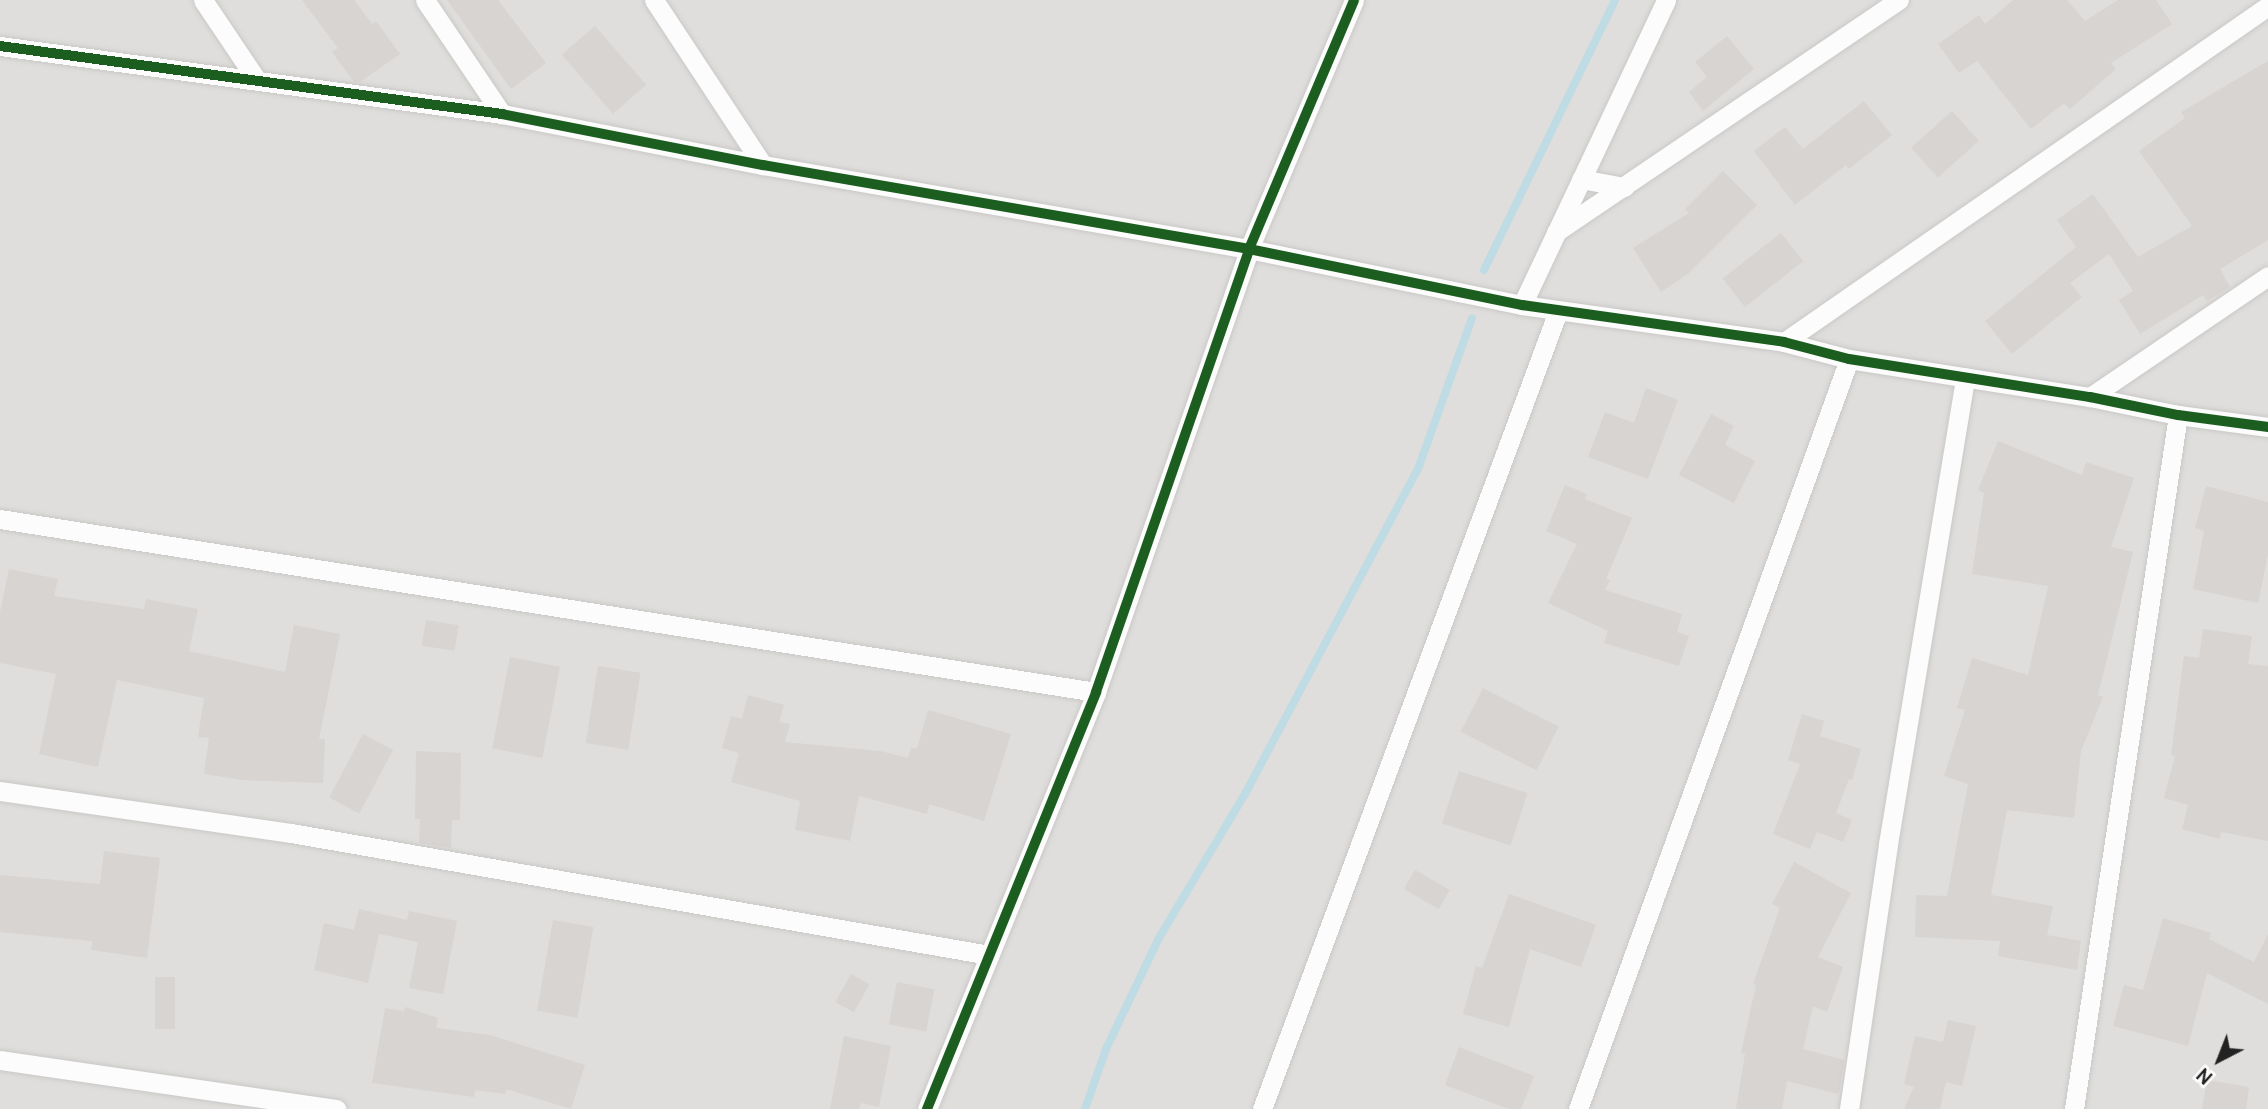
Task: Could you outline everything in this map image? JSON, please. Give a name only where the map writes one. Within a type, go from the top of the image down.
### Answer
[{"type":"street","points":[[203,0],[256,79]]},
{"type":"street","points":[[425,0],[502,114]]},
{"type":"street","points":[[654,0],[763,165]]},
{"type":"street","points":[[927,1109],[1096,692],[1249,249],[1354,0]]},
{"type":"street","points":[[1522,305],[1666,0]]},
{"type":"street","points":[[1556,232],[1899,0]]},
{"type":"street","points":[[1784,342],[2268,6]]},
{"type":"street","points":[[0,46],[502,114],[763,165],[1249,249],[1522,305],[1784,342],[1849,359],[2090,397],[2178,415],[2268,427]]},
{"type":"street","points":[[1581,179],[1624,187]]},
{"type":"street","points":[[2090,397],[2268,276]]},
{"type":"street","points":[[1262,1109],[1558,311]]},
{"type":"street","points":[[1578,1109],[1849,359]]},
{"type":"street","points":[[1849,1109],[1888,844],[1965,377]]},
{"type":"street","points":[[2074,1109],[2178,415]]},
{"type":"street","points":[[0,519],[1096,692]]},
{"type":"street","points":[[0,791],[291,833],[989,955]]},
{"type":"street","points":[[0,1060],[336,1109]]},
{"type":"shaded area","points":[[0,0],[2268,0],[2268,1109],[0,1109]]},
{"type":"building","points":[[302,0],[354,0],[372,24],[376,21],[400,54],[360,82],[354,82],[332,52],[338,48]]},
{"type":"building","points":[[447,0],[498,0],[546,63],[511,89]]},
{"type":"building","points":[[2013,0],[2067,0],[2085,21],[2118,0],[2156,0],[2172,24],[2111,63],[2116,69],[2070,109],[2064,103],[2031,129],[1977,61],[1959,73],[1938,44],[1979,15],[1985,24]]},
{"type":"building","points":[[595,26],[646,85],[613,114],[562,55]]},
{"type":"building","points":[[1727,36],[1754,69],[1703,111],[1689,92],[1707,77],[1695,62]]},
{"type":"building","points":[[2268,61],[2268,240],[2220,269],[2230,287],[2207,301],[2203,295],[2140,334],[2119,300],[2133,291],[2109,254],[2070,283],[2082,297],[2012,354],[1985,321],[2076,247],[2057,220],[2093,194],[2138,257],[2192,226],[2139,151],[2185,118],[2181,112]]},
{"type":"building","points":[[1864,101],[1892,135],[1849,169],[1846,165],[1795,205],[1754,151],[1785,127],[1803,149]]},
{"type":"building","points":[[1952,111],[1979,141],[1938,178],[1911,148]]},
{"type":"building","points":[[1723,171],[1757,205],[1689,273],[1661,292],[1633,248],[1689,213],[1685,209]]},
{"type":"building","points":[[1781,233],[1803,261],[1745,307],[1723,279]]},
{"type":"building","points":[[1646,388],[1678,400],[1648,479],[1588,457],[1605,412],[1634,423]]},
{"type":"building","points":[[1711,414],[1734,426],[1725,445],[1755,461],[1734,503],[1679,475]]},
{"type":"building","points":[[1998,441],[2082,475],[2086,462],[2134,478],[2111,547],[2133,552],[2098,695],[2103,697],[2081,751],[2074,818],[2007,810],[1991,895],[2053,906],[2047,935],[2081,941],[2077,970],[1998,956],[2000,941],[1915,937],[1916,895],[1947,896],[1968,784],[1944,776],[1965,710],[1957,708],[1972,658],[2028,675],[2048,586],[1972,574],[1984,493],[1978,490]]},
{"type":"building","points":[[1565,485],[1587,494],[1585,499],[1632,518],[1606,579],[1610,580],[1605,590],[1682,614],[1677,632],[1689,636],[1679,666],[1604,643],[1608,631],[1548,603],[1577,544],[1546,531]]},
{"type":"building","points":[[2206,486],[2268,502],[2268,554],[2258,603],[2193,589],[2204,531],[2195,528]]},
{"type":"building","points":[[9,569],[58,579],[54,596],[144,609],[146,599],[198,609],[189,651],[285,672],[294,625],[340,634],[319,739],[325,739],[323,783],[243,780],[204,774],[209,738],[198,737],[204,698],[117,680],[98,767],[39,754],[56,674],[0,663],[0,612]]},
{"type":"building","points":[[426,620],[459,625],[455,651],[422,646]]},
{"type":"building","points":[[2203,629],[2252,636],[2248,664],[2268,666],[2268,841],[2221,832],[2220,839],[2182,829],[2188,805],[2164,798],[2175,756],[2171,755],[2184,656],[2199,658]]},
{"type":"building","points":[[510,657],[560,667],[542,758],[492,748]]},
{"type":"building","points":[[598,666],[640,673],[628,750],[586,743]]},
{"type":"building","points":[[1483,688],[1559,727],[1536,770],[1461,732]]},
{"type":"building","points":[[748,695],[784,705],[779,722],[790,724],[785,742],[880,751],[908,758],[911,748],[917,749],[928,710],[1011,734],[984,821],[929,804],[927,814],[859,796],[850,841],[795,830],[800,801],[731,782],[739,753],[722,748],[731,716],[742,719]]},
{"type":"building","points":[[1802,714],[1824,721],[1820,736],[1861,749],[1852,780],[1849,779],[1836,813],[1852,820],[1843,842],[1817,832],[1810,849],[1773,834],[1800,764],[1788,760]]},
{"type":"building","points":[[363,734],[393,750],[359,814],[329,798]]},
{"type":"building","points":[[416,751],[461,753],[460,820],[452,820],[451,848],[419,843],[420,819],[415,819]]},
{"type":"building","points":[[1459,771],[1527,793],[1510,846],[1442,823]]},
{"type":"building","points":[[104,851],[160,858],[147,958],[91,950],[92,941],[0,932],[0,875],[100,884]]},
{"type":"building","points":[[1794,862],[1851,893],[1818,957],[1843,967],[1827,1012],[1813,1006],[1803,1049],[1844,1060],[1840,1088],[1838,1094],[1787,1081],[1782,1109],[1736,1109],[1745,1054],[1741,1053],[1756,985],[1753,984],[1780,908],[1772,904]]},
{"type":"building","points":[[1415,870],[1450,890],[1439,909],[1404,889]]},
{"type":"building","points":[[1509,894],[1596,925],[1581,967],[1530,949],[1509,1027],[1463,1014],[1476,966],[1482,968]]},
{"type":"building","points":[[359,909],[407,920],[409,911],[457,921],[443,994],[409,988],[418,942],[379,934],[368,983],[314,970],[324,923],[354,930]]},
{"type":"building","points":[[2163,918],[2211,933],[2209,939],[2254,962],[2268,934],[2268,1004],[2207,973],[2188,1046],[2113,1026],[2124,985],[2143,990]]},
{"type":"building","points":[[553,920],[593,927],[577,1018],[537,1011]]},
{"type":"building","points":[[851,974],[869,984],[854,1012],[835,1002]]},
{"type":"building","points":[[155,977],[175,977],[175,1029],[155,1029]]},
{"type":"building","points":[[897,982],[934,989],[926,1031],[889,1024]]},
{"type":"building","points":[[405,1007],[438,1018],[436,1028],[490,1035],[585,1065],[571,1109],[506,1089],[505,1094],[475,1090],[474,1097],[372,1083],[385,1008],[404,1011]]},
{"type":"building","points":[[1948,1020],[1976,1026],[1962,1086],[1946,1082],[1940,1109],[1904,1109],[1914,1087],[1904,1084],[1915,1036],[1943,1042]]},
{"type":"building","points":[[844,1036],[891,1046],[879,1107],[861,1103],[859,1109],[830,1109]]},
{"type":"building","points":[[1459,1047],[1534,1076],[1521,1109],[1509,1109],[1445,1085]]},
{"type":"building","points":[[2207,1080],[2249,1087],[2246,1109],[2202,1109]]},
{"type":"waterway","points":[[1484,270],[1615,0]]},
{"type":"waterway","points":[[1085,1109],[1106,1049],[1159,938],[1245,794],[1418,469],[1472,318]]},
{"type":"cycle path","points":[[927,1109],[1096,692],[1249,249],[1354,0]]},
{"type":"cycle path","points":[[0,46],[502,114],[763,165],[1249,249],[1522,305],[1784,342],[1849,359],[2090,397],[2178,415],[2268,427]]}]
